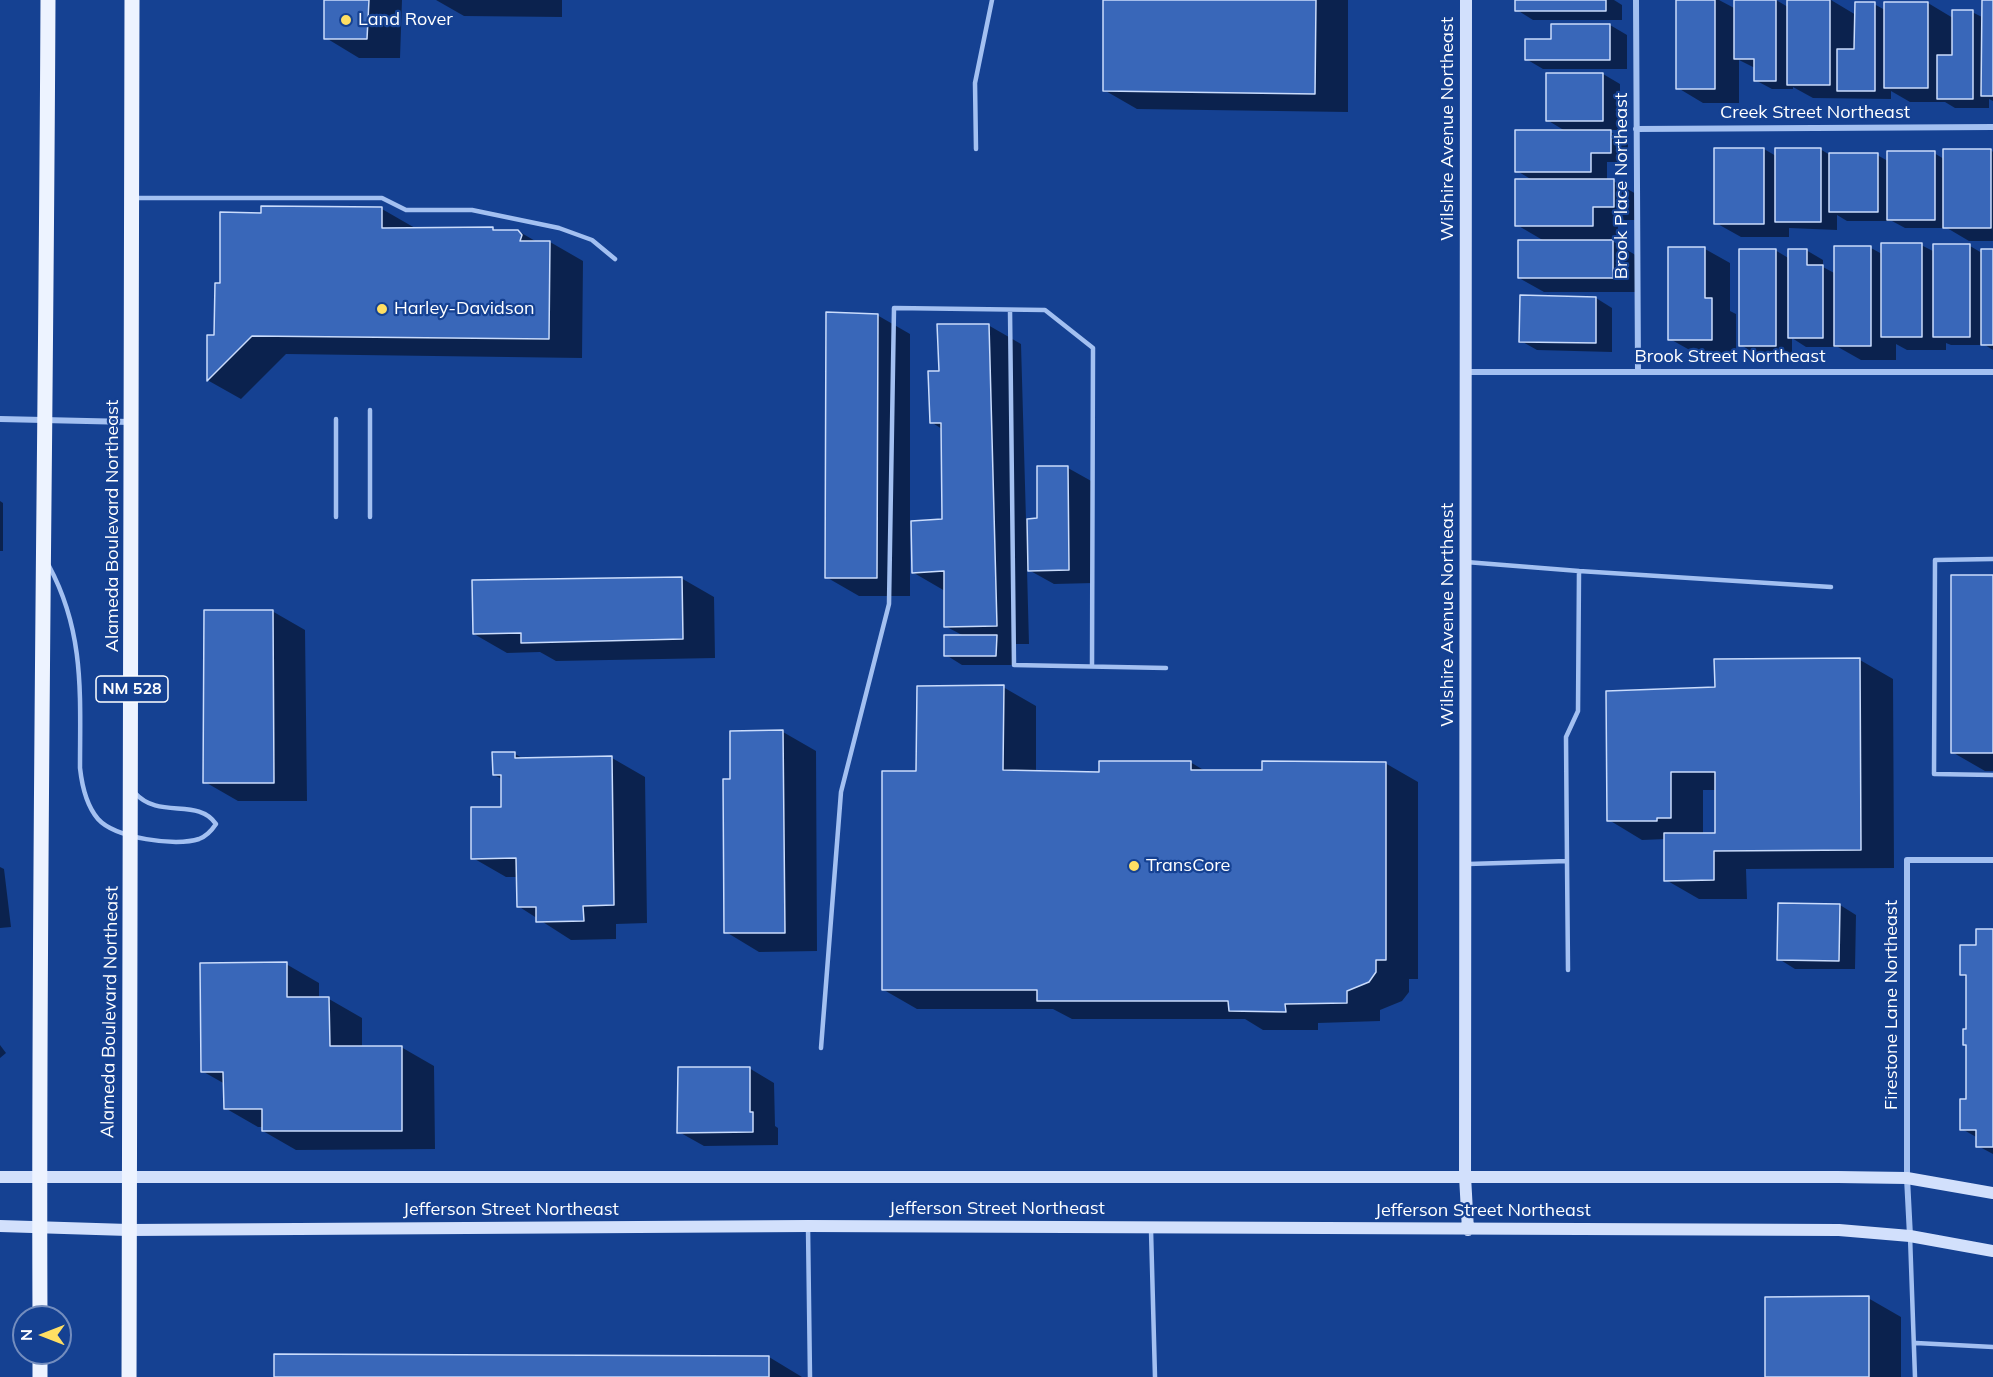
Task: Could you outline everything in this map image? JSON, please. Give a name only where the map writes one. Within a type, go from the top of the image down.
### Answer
[{"type":"main road","points":[[40,1305],[42,553],[46,418],[48,0]]},
{"type":"main road","name":"Alameda Boulevard Northeast","points":[[129,1377],[128,1177],[134,422],[132,0]]},
{"type":"main road","name":"Wilshire Avenue Northeast","points":[[1467,0],[1465,1176],[1468,1230]]},
{"type":"main road","name":"Jefferson Street Northeast","points":[[0,1176],[1907,1178],[1993,1193]]},
{"type":"main road","name":"Jefferson Street Northeast","points":[[0,1226],[128,1230],[808,1226],[1839,1230],[1910,1236],[1993,1251]]},
{"type":"street","name":"Brook Place Northeast","points":[[1636,0],[1638,372]]},
{"type":"street","name":"Creek Street Northeast","points":[[1636,129],[1993,127]]},
{"type":"street","name":"Brook Street Northeast","points":[[1466,372],[1993,372]]},
{"type":"street","points":[[0,418],[134,422]]},
{"type":"street","name":"Firestone Lane Northeast","points":[[1910,1236],[1907,1178],[1907,860],[1993,860]]},
{"type":"lane","points":[[976,149],[975,83],[992,0]]},
{"type":"lane","points":[[134,198],[382,198],[406,210],[481,212],[559,228],[592,240],[615,259]]},
{"type":"lane","points":[[821,1048],[841,792],[889,604],[894,308],[1045,310],[1093,348],[1092,666]]},
{"type":"lane","points":[[1010,310],[1014,665],[1166,668]]},
{"type":"lane","points":[[370,410],[370,517]]},
{"type":"lane","points":[[336,418],[336,517]]},
{"type":"lane","points":[[42,553],[70,613],[78,646],[80,768],[85,795],[99,820],[109,829],[132,836],[194,840],[211,831],[216,824],[204,812],[157,807],[139,797],[132,789]]},
{"type":"lane","points":[[1993,559],[1935,560],[1934,774],[1993,775]]},
{"type":"lane","points":[[1466,562],[1579,572],[1831,587]]},
{"type":"lane","points":[[1568,970],[1566,737],[1578,711],[1579,572]]},
{"type":"lane","points":[[1465,864],[1567,861]]},
{"type":"lane","points":[[808,1226],[810,1377]]},
{"type":"lane","points":[[1151,1228],[1155,1377]]},
{"type":"lane","points":[[1910,1236],[1916,1377]]},
{"type":"lane","points":[[1916,1343],[1993,1347]]},
{"type":"building","name":"Land Rover","points":[[324,0],[369,0],[367,39],[324,39]]},
{"type":"building","points":[[1103,0],[1316,0],[1315,94],[1103,91]]},
{"type":"building","points":[[1515,0],[1606,0],[1606,11],[1515,11]]},
{"type":"building","points":[[1676,0],[1715,0],[1715,89],[1676,89]]},
{"type":"building","points":[[1734,0],[1776,0],[1776,81],[1754,81],[1754,59],[1734,59]]},
{"type":"building","points":[[1787,0],[1830,0],[1830,85],[1787,85]]},
{"type":"building","points":[[1982,0],[1993,0],[1993,96],[1981,96]]},
{"type":"building","points":[[1855,2],[1875,2],[1875,91],[1837,91],[1837,49],[1854,49]]},
{"type":"building","points":[[1884,2],[1928,2],[1928,88],[1884,88]]},
{"type":"building","points":[[1952,10],[1973,10],[1973,99],[1937,99],[1937,55],[1952,55]]},
{"type":"building","points":[[1551,24],[1610,24],[1610,60],[1525,60],[1525,39],[1551,39]]},
{"type":"building","points":[[1546,73],[1603,73],[1603,121],[1546,121]]},
{"type":"building","points":[[1515,130],[1611,130],[1611,153],[1591,153],[1591,172],[1515,172]]},
{"type":"building","points":[[1714,148],[1764,148],[1764,224],[1714,224]]},
{"type":"building","points":[[1775,148],[1821,148],[1821,222],[1775,222]]},
{"type":"building","points":[[1943,149],[1991,149],[1991,228],[1943,228]]},
{"type":"building","points":[[1887,151],[1935,151],[1935,220],[1887,220]]},
{"type":"building","points":[[1829,153],[1878,153],[1878,212],[1829,212]]},
{"type":"building","points":[[1515,179],[1614,179],[1614,207],[1593,207],[1593,226],[1515,226]]},
{"type":"building","name":"Harley-Davidson","points":[[261,206],[382,207],[382,228],[493,227],[493,230],[518,230],[522,235],[520,241],[550,241],[549,339],[252,336],[207,381],[207,335],[214,335],[215,283],[220,283],[220,212],[261,213]]},
{"type":"building","points":[[1518,240],[1613,240],[1613,278],[1518,278]]},
{"type":"building","points":[[1881,243],[1922,243],[1922,337],[1881,337]]},
{"type":"building","points":[[1933,244],[1970,244],[1970,337],[1933,337]]},
{"type":"building","points":[[1834,246],[1871,246],[1871,346],[1834,346]]},
{"type":"building","points":[[1668,247],[1705,247],[1705,298],[1712,298],[1712,340],[1668,340]]},
{"type":"building","points":[[1739,249],[1776,249],[1776,346],[1739,346]]},
{"type":"building","points":[[1788,249],[1807,249],[1807,265],[1823,265],[1823,338],[1788,338]]},
{"type":"building","points":[[1981,249],[1993,249],[1993,345],[1981,345]]},
{"type":"building","points":[[1520,295],[1596,297],[1596,343],[1519,342]]},
{"type":"building","points":[[826,312],[878,314],[877,578],[825,578]]},
{"type":"building","points":[[937,324],[989,324],[997,626],[944,627],[944,571],[912,573],[911,521],[942,519],[941,423],[930,423],[928,371],[939,371]]},
{"type":"building","points":[[1037,466],[1068,466],[1069,570],[1028,571],[1027,519],[1037,518]]},
{"type":"building","points":[[1951,575],[1993,575],[1993,753],[1951,753]]},
{"type":"building","points":[[682,577],[683,639],[521,643],[521,633],[473,634],[472,580]]},
{"type":"building","points":[[204,610],[273,610],[274,783],[203,783]]},
{"type":"building","points":[[944,635],[997,635],[996,656],[944,656]]},
{"type":"building","points":[[1860,658],[1861,850],[1714,851],[1714,880],[1664,881],[1664,833],[1715,833],[1715,772],[1671,772],[1671,818],[1657,818],[1657,821],[1607,821],[1606,691],[1715,687],[1714,659]]},
{"type":"building","name":"TransCore","points":[[1004,685],[1003,770],[1099,772],[1099,761],[1191,761],[1191,770],[1262,770],[1262,761],[1386,762],[1386,960],[1376,960],[1376,972],[1369,982],[1347,991],[1347,1003],[1285,1004],[1286,1012],[1229,1011],[1228,1001],[1037,1001],[1037,990],[882,990],[882,771],[916,771],[917,686]]},
{"type":"building","points":[[783,730],[785,933],[724,933],[723,779],[730,779],[730,731]]},
{"type":"building","points":[[492,752],[515,752],[515,758],[612,756],[614,905],[583,906],[584,921],[536,922],[536,907],[517,907],[516,858],[471,859],[471,807],[501,807],[501,775],[493,775]]},
{"type":"building","points":[[1778,903],[1840,904],[1839,961],[1777,960]]},
{"type":"building","points":[[1976,929],[1993,929],[1993,1147],[1976,1147],[1976,1130],[1960,1130],[1960,1099],[1966,1099],[1966,1045],[1963,1045],[1963,1029],[1966,1029],[1966,975],[1960,975],[1960,945],[1976,945]]},
{"type":"building","points":[[287,962],[287,997],[329,997],[330,1046],[402,1046],[402,1131],[262,1131],[262,1109],[224,1109],[223,1072],[201,1072],[200,963]]},
{"type":"building","points":[[678,1067],[750,1067],[750,1112],[753,1112],[753,1132],[677,1133]]},
{"type":"building","points":[[1869,1296],[1869,1377],[1765,1377],[1765,1297]]},
{"type":"building","points":[[274,1354],[769,1356],[769,1377],[274,1377]]},
{"type":"place","name":"Land Rover","points":[[346,20]]},
{"type":"place","name":"Harley-Davidson","points":[[382,309]]},
{"type":"place","name":"TransCore","points":[[1134,866]]}]
